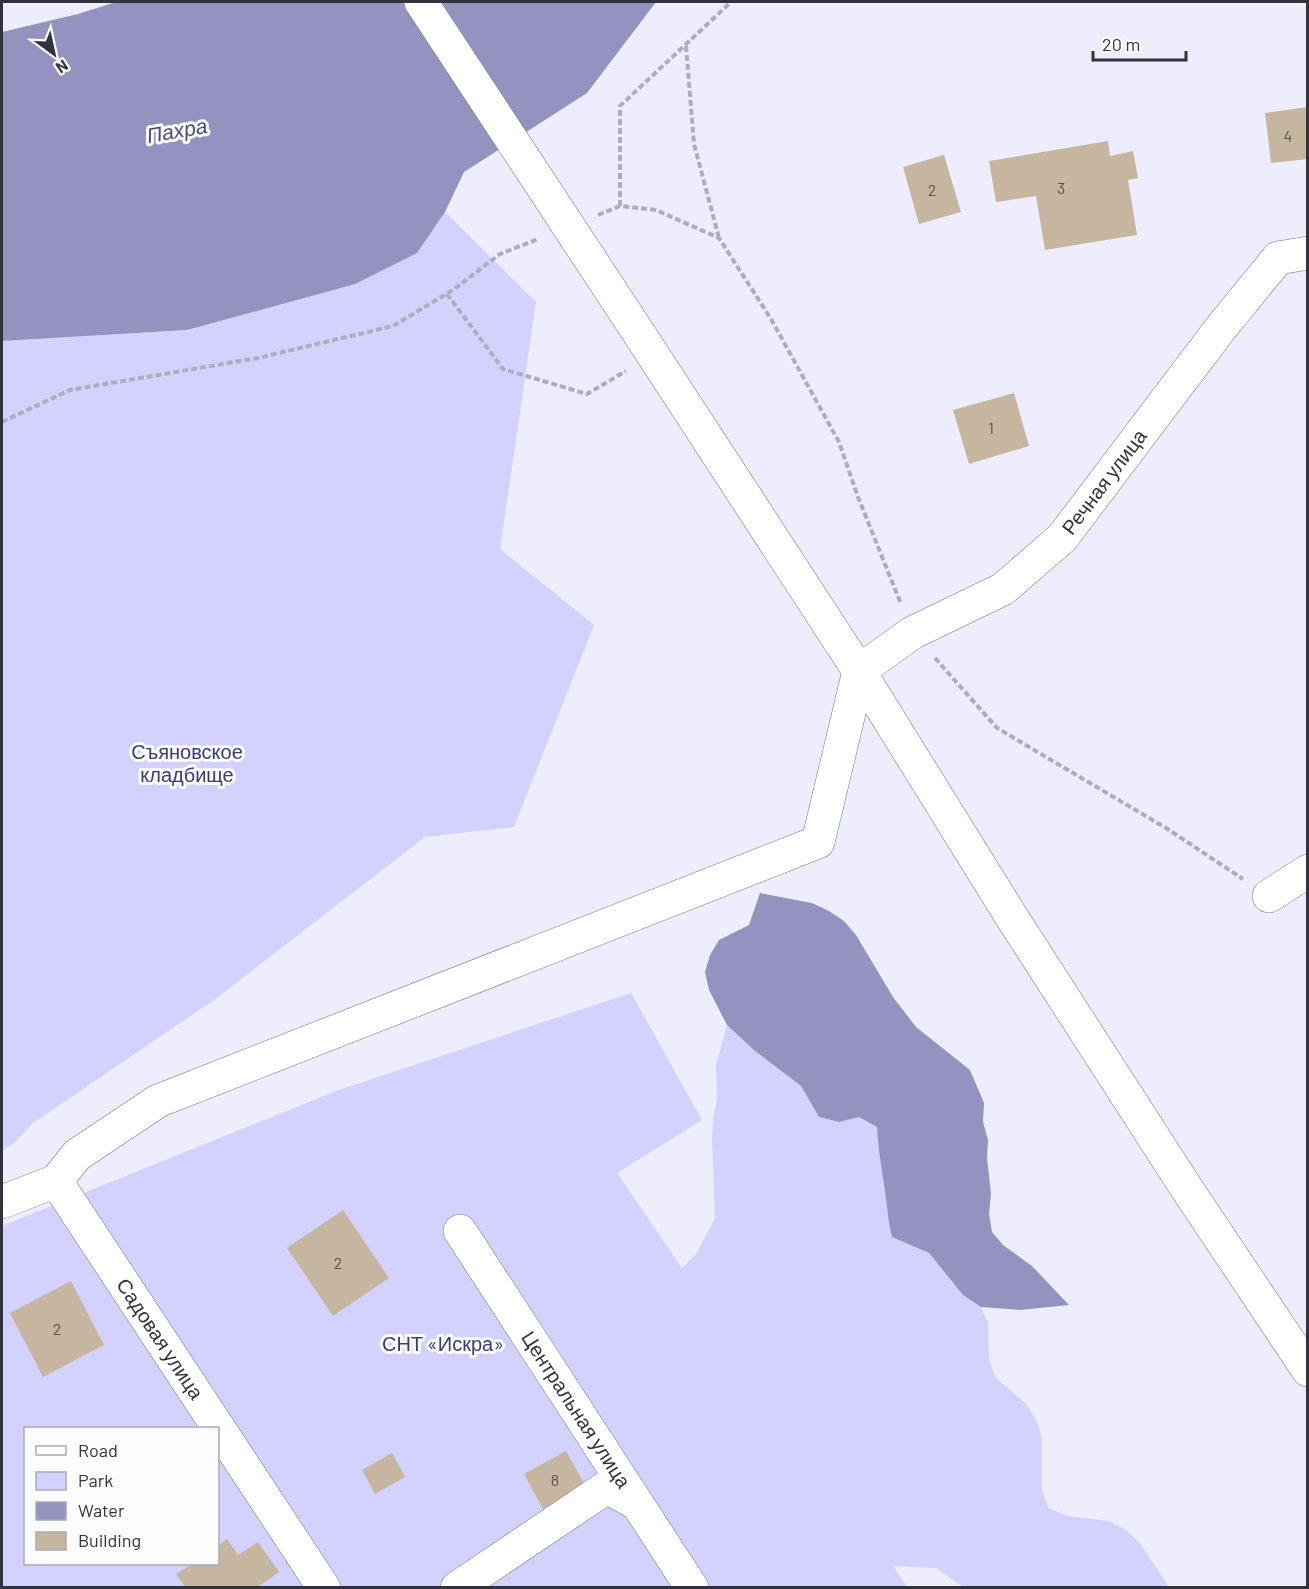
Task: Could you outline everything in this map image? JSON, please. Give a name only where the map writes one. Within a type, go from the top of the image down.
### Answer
[{"type":"street","points":[[422,2],[859,671],[1030,945],[1187,1189],[1308,1371]]},
{"type":"street","name":"Речная улица","points":[[859,671],[912,633],[1003,588],[1062,538],[1220,329],[1278,258],[1308,253]]},
{"type":"street","points":[[2,1202],[56,1181],[76,1155],[158,1101],[818,842],[859,671]]},
{"type":"street","points":[[1269,896],[1308,871]]},
{"type":"street","name":"Садовая улица","points":[[56,1181],[218,1427]]},
{"type":"street","name":"Центральная улица","points":[[460,1231],[692,1587]]},
{"type":"street","name":"Садовая улица","points":[[219,1428],[324,1587]]},
{"type":"street","points":[[457,1587],[607,1487],[636,1503]]},
{"type":"path","points":[[620,206],[620,106],[730,2]]},
{"type":"path","points":[[686,45],[694,144],[719,238],[771,319],[839,442],[912,633],[997,728],[1166,828],[1269,896]]},
{"type":"path","points":[[588,219],[620,206],[656,210],[719,238]]},
{"type":"path","points":[[2,422],[70,390],[258,358],[393,326],[447,294],[500,254],[544,236]]},
{"type":"path","points":[[447,294],[504,369],[587,394],[646,345]]},
{"type":"green space","name":"Съяновское кладбище","points":[[445,212],[536,302],[500,549],[594,625],[514,827],[425,837],[214,1000],[33,1123],[14,1143],[2,1151],[2,341],[187,330],[417,253]]},
{"type":"green space","name":"СНТ «Искра»","points":[[631,993],[702,1120],[617,1173],[682,1268],[696,1254],[715,1218],[712,1140],[717,1100],[716,1065],[727,1025],[755,1051],[801,1086],[819,1117],[839,1122],[859,1117],[877,1127],[892,1236],[929,1253],[963,1295],[981,1307],[988,1323],[989,1360],[996,1378],[1025,1403],[1036,1419],[1042,1438],[1042,1492],[1049,1508],[1068,1516],[1109,1521],[1126,1530],[1140,1543],[1169,1587],[963,1587],[936,1568],[893,1566],[907,1587],[2,1588],[2,1226],[336,1091]]},
{"type":"water","name":"Пахра","points":[[116,2],[656,2],[587,93],[464,172],[445,212],[417,253],[355,284],[187,330],[2,341],[2,32],[78,14]]},
{"type":"water","points":[[760,893],[812,903],[844,921],[856,935],[893,997],[916,1027],[970,1070],[984,1103],[983,1122],[988,1140],[987,1158],[991,1194],[989,1214],[992,1232],[1003,1245],[1032,1266],[1069,1305],[1020,1310],[981,1307],[963,1295],[929,1253],[892,1237],[877,1127],[859,1117],[839,1122],[819,1117],[801,1086],[755,1051],[727,1025],[709,990],[705,972],[710,955],[719,940],[749,925]]},
{"type":"building","points":[[1308,107],[1308,159],[1271,163],[1265,113]]},
{"type":"building","points":[[1108,141],[1110,156],[1133,151],[1138,178],[1128,180],[1137,235],[1045,250],[1036,196],[996,202],[989,161]]},
{"type":"building","points":[[944,155],[961,212],[919,224],[903,167]]},
{"type":"building","points":[[1014,393],[1029,446],[969,464],[953,410]]},
{"type":"building","points":[[343,1210],[389,1278],[333,1316],[287,1248]]},
{"type":"building","points":[[71,1281],[104,1345],[43,1377],[10,1313]]},
{"type":"building","points":[[566,1451],[585,1485],[543,1509],[524,1474]]},
{"type":"building","points":[[392,1453],[405,1477],[375,1494],[362,1470]]},
{"type":"building","points":[[227,1539],[238,1555],[258,1542],[279,1572],[256,1588],[186,1588],[176,1574],[190,1565],[219,1565],[219,1545]]}]
